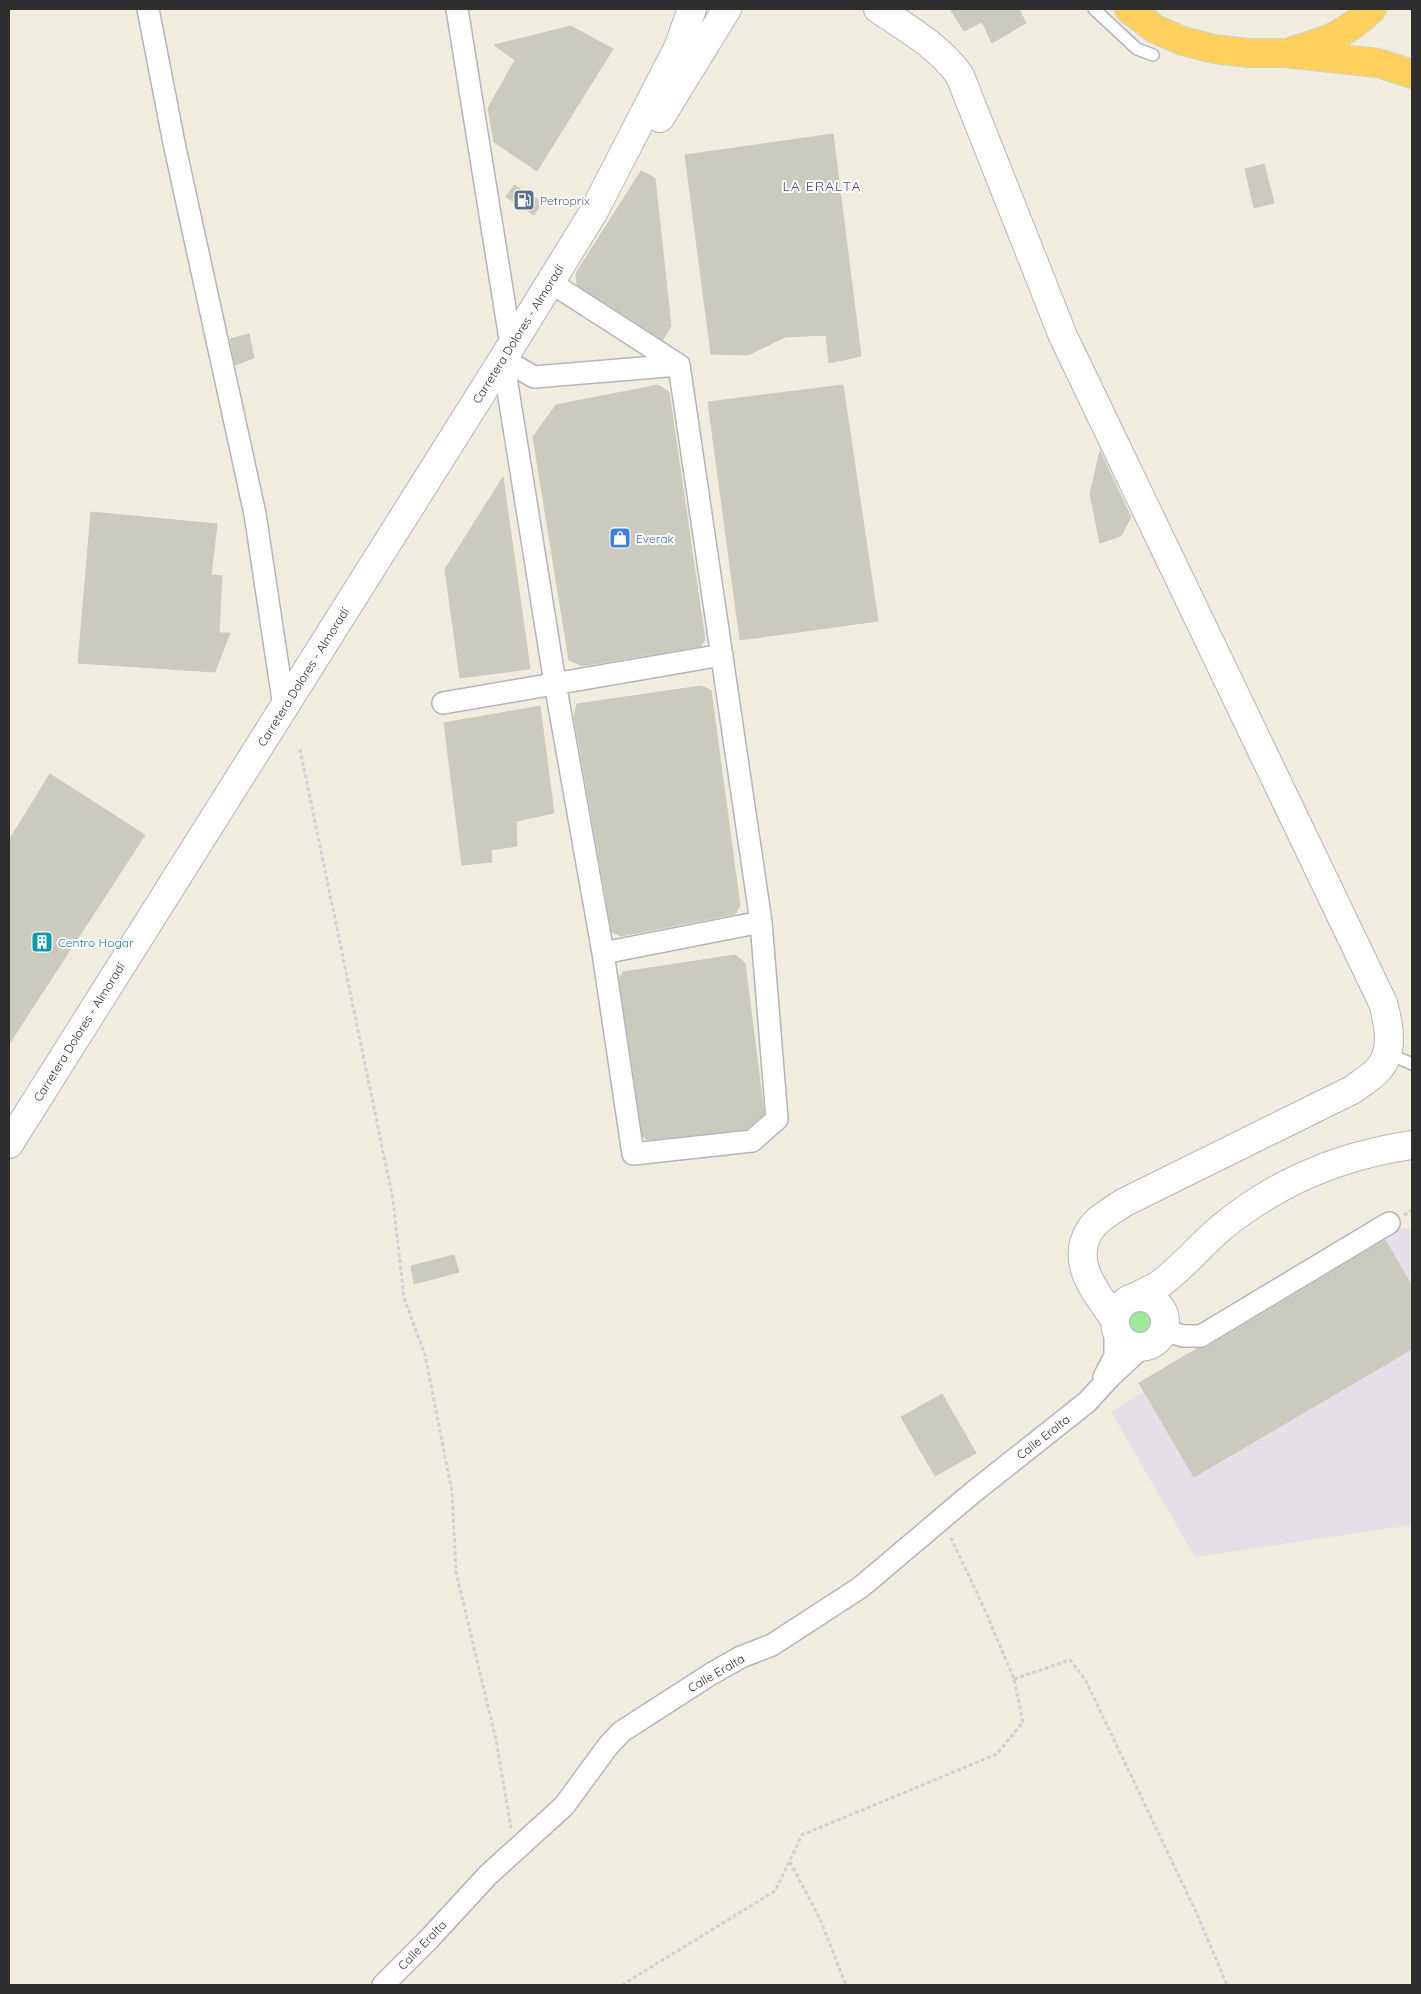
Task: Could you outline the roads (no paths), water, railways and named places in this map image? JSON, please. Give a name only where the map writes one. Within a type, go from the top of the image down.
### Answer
[{"type":"highway","points":[[1129,9],[1155,29],[1183,41],[1214,49],[1248,53],[1284,53],[1378,64],[1412,74]]},
{"type":"highway","points":[[1284,53],[1328,41],[1355,24],[1372,9]]},
{"type":"street","points":[[148,9],[174,143],[255,514],[284,706]]},
{"type":"street","points":[[457,9],[556,683],[603,953],[633,1154],[752,1141],[777,1119],[762,922],[679,365],[550,282]]},
{"type":"street","name":"Carretera Dolores - Almoradí","points":[[9,1142],[507,352],[592,213],[678,48],[692,9]]},
{"type":"street","name":"Carretera Dolores - Almoradí","points":[[592,213],[629,168],[727,9]]},
{"type":"street","points":[[878,9],[939,52],[952,64],[960,76],[1063,336],[1383,1003],[1389,1028],[1387,1053],[1378,1070],[1352,1090],[1123,1203],[1104,1216],[1090,1229],[1081,1255],[1083,1268],[1089,1280],[1123,1312],[1123,1341],[1142,1348]]},
{"type":"street","points":[[507,352],[534,376],[679,365]]},
{"type":"street","points":[[443,703],[722,654]]},
{"type":"street","points":[[603,953],[762,922]]},
{"type":"street","points":[[1087,1402],[1106,1374],[1115,1356],[1123,1312],[1157,1286],[1222,1227],[1258,1200],[1322,1167],[1357,1157],[1412,1146]]},
{"type":"street","points":[[1123,1312],[1148,1298],[1160,1307],[1164,1322],[1183,1336],[1201,1336],[1389,1223]]},
{"type":"street","points":[[1087,1402],[1111,1376],[1142,1348],[1156,1342],[1164,1322],[1169,1297],[1192,1254]]},
{"type":"street","name":"Calle Eralta","points":[[383,1985],[429,1939],[488,1875],[543,1828],[564,1806],[608,1746],[621,1732],[711,1674],[741,1657],[772,1645],[818,1617],[860,1587],[971,1494],[1087,1402]]},
{"type":"lane","points":[[1094,9],[1137,49],[1153,55]]},
{"type":"lane","points":[[1387,1053],[1412,1064]]},
{"type":"place","name":"Petroprix","points":[[524,200]]},
{"type":"place","name":"Everak","points":[[620,538]]},
{"type":"place","name":"Centro Hogar","points":[[42,942]]},
{"type":"district","name":"LA ERALTA","points":[[822,186]]}]
